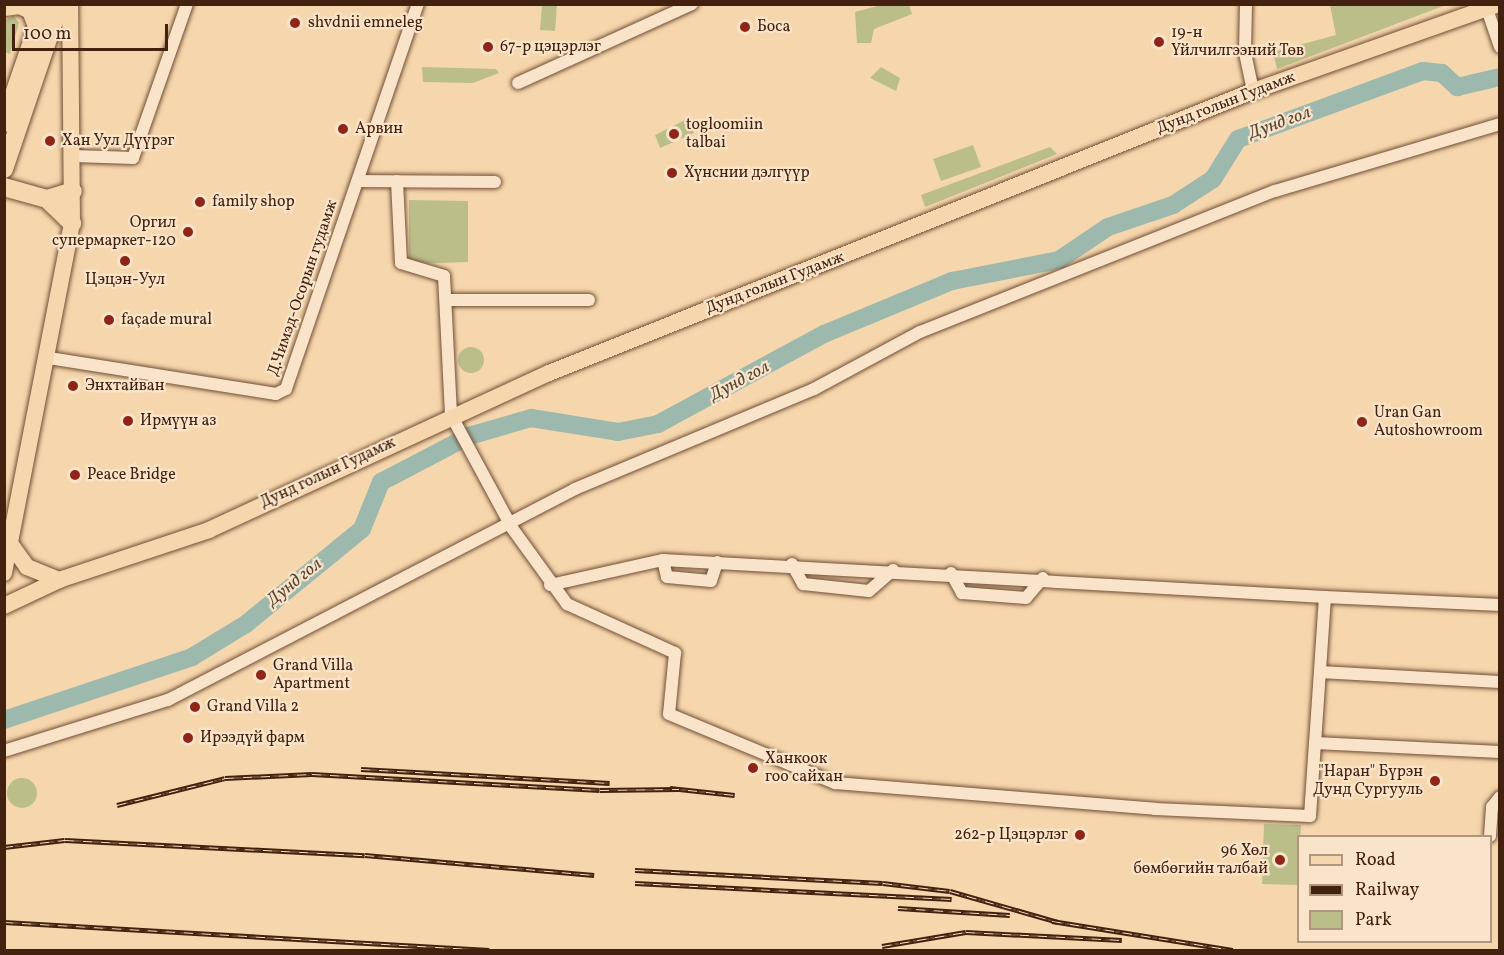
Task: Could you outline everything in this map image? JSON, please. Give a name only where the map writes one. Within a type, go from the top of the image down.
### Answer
[{"type":"highway","points":[[4,123],[45,4]]},
{"type":"highway","points":[[4,169],[60,4]]},
{"type":"highway","points":[[4,187],[47,199],[72,223]]},
{"type":"highway","points":[[47,199],[73,191]]},
{"type":"main road","points":[[4,573],[50,358],[72,223],[74,156],[70,4]]},
{"type":"main road","points":[[5,7],[20,6],[30,12],[37,29]]},
{"type":"main road","name":"Дунд голын Гудамж","points":[[4,606],[59,580],[209,530],[451,415],[1253,91],[1492,11]]},
{"type":"main road","points":[[9,542],[27,567],[59,580]]},
{"type":"street","points":[[74,156],[133,158],[187,4]]},
{"type":"street","name":"Д.Чимэд-Осорын гудамж","points":[[50,358],[276,394],[286,389],[418,4]]},
{"type":"street","points":[[518,83],[692,4]]},
{"type":"street","points":[[1246,4],[1245,53],[1253,91]]},
{"type":"street","points":[[1492,11],[1500,47]]},
{"type":"street","points":[[4,751],[168,700],[509,522],[814,389],[920,332],[1197,220],[1340,169],[1500,124]]},
{"type":"street","points":[[359,181],[495,182]]},
{"type":"street","points":[[397,181],[401,262],[442,273],[448,300],[451,415],[509,522],[550,585],[586,616],[675,653],[669,714],[835,783],[1310,816],[1325,597]]},
{"type":"street","points":[[448,300],[589,300]]},
{"type":"street","points":[[550,585],[663,560],[792,564],[1325,597],[1500,605]]},
{"type":"street","points":[[663,560],[668,577],[711,581],[717,562]]},
{"type":"street","points":[[792,564],[803,584],[869,591],[893,570]]},
{"type":"street","points":[[951,573],[962,593],[1026,598],[1043,578]]},
{"type":"street","points":[[1320,672],[1500,682]]},
{"type":"street","points":[[1315,743],[1500,752]]},
{"type":"street","points":[[1490,835],[1492,807],[1500,797]]},
{"type":"green space","points":[[1330,4],[1446,5],[1277,69],[1273,52],[1336,35]]},
{"type":"green space","points":[[542,5],[557,5],[555,31],[540,30]]},
{"type":"green space","points":[[881,5],[909,5],[912,14],[874,29],[871,43],[857,43],[855,12]]},
{"type":"green space","points":[[14,16],[19,23],[10,54],[5,52],[5,20]]},
{"type":"green space","points":[[422,67],[496,69],[499,73],[473,83],[423,82]]},
{"type":"green space","points":[[881,67],[900,78],[896,91],[870,78]]},
{"type":"green space","name":"togloomiin talbai","points":[[687,119],[694,133],[660,148],[655,135]]},
{"type":"green space","points":[[973,145],[981,167],[941,181],[933,159]]},
{"type":"green space","points":[[1050,147],[1057,154],[925,207],[921,195]]},
{"type":"green space","points":[[409,200],[468,201],[468,262],[409,264]]},
{"type":"green space","points":[[471,347],[480,351],[484,360],[480,369],[471,373],[462,369],[458,360],[462,351]]},
{"type":"green space","points":[[22,778],[28,779],[36,787],[36,799],[28,807],[22,808],[16,807],[8,799],[7,793],[8,787],[16,779]]},
{"type":"green space","name":"96 Хөл бөмбөгийн талбай","points":[[1264,824],[1301,825],[1300,835],[1297,835],[1297,885],[1262,884]]},
{"type":"waterway","name":"Дунд гол","points":[[4,720],[192,657],[246,624],[362,529],[381,482],[469,436],[531,418],[618,432],[658,424],[824,334],[952,281],[1059,260],[1108,227],[1173,205],[1213,179],[1238,139],[1423,71],[1442,73],[1457,87],[1500,77]]},
{"type":"railway","points":[[361,769],[610,783]]},
{"type":"railway","points":[[117,805],[225,778],[312,774],[600,790],[678,789]]},
{"type":"railway","points":[[670,788],[735,795]]},
{"type":"railway","points":[[4,847],[65,840],[365,855],[594,875]]},
{"type":"railway","points":[[635,870],[883,883],[950,891],[1058,922]]},
{"type":"railway","points":[[635,883],[952,899]]},
{"type":"railway","points":[[898,908],[1010,915]]},
{"type":"railway","points":[[1052,921],[1233,950]]},
{"type":"railway","points":[[4,922],[489,950]]},
{"type":"railway","points":[[882,946],[966,932],[1122,940]]},
{"type":"place","name":"shvdnii emneleg","points":[[295,23]]},
{"type":"place","name":"Боса","points":[[745,27]]},
{"type":"place","name":"19-н Үйлчилгээний Төв","points":[[1159,42]]},
{"type":"place","name":"67-р цэцэрлэг","points":[[488,47]]},
{"type":"place","name":"Арвин","points":[[343,129]]},
{"type":"place","name":"togloomiin talbai","points":[[674,134]]},
{"type":"place","name":"Хан Уул Дүүрэг","points":[[50,141]]},
{"type":"place","name":"Хүнснии дэлгүүр","points":[[672,173]]},
{"type":"place","name":"family shop","points":[[200,202]]},
{"type":"place","name":"Оргил супермаркет-120","points":[[188,232]]},
{"type":"place","name":"Цэцэн-Уул","points":[[125,261]]},
{"type":"place","name":"façade mural","points":[[109,320]]},
{"type":"place","name":"Энхтайван","points":[[73,386]]},
{"type":"place","name":"Ирмүүн аз","points":[[128,421]]},
{"type":"place","name":"Uran Gan Autoshowroom","points":[[1362,422]]},
{"type":"place","name":"Peace Bridge","points":[[75,475]]},
{"type":"place","name":"Grand Villa Apartment","points":[[261,675]]},
{"type":"place","name":"Grand Villa 2","points":[[195,707]]},
{"type":"place","name":"Ирээдүй фарм","points":[[188,738]]},
{"type":"place","name":"Ханкоок гоо сайхан","points":[[753,768]]},
{"type":"place","name":"\"Наран\" Бүрэн Дунд Сургууль","points":[[1435,781]]},
{"type":"place","name":"262-р Цэцэрлэг","points":[[1080,835]]},
{"type":"place","name":"96 Хөл бөмбөгийн талбай","points":[[1280,860]]}]
